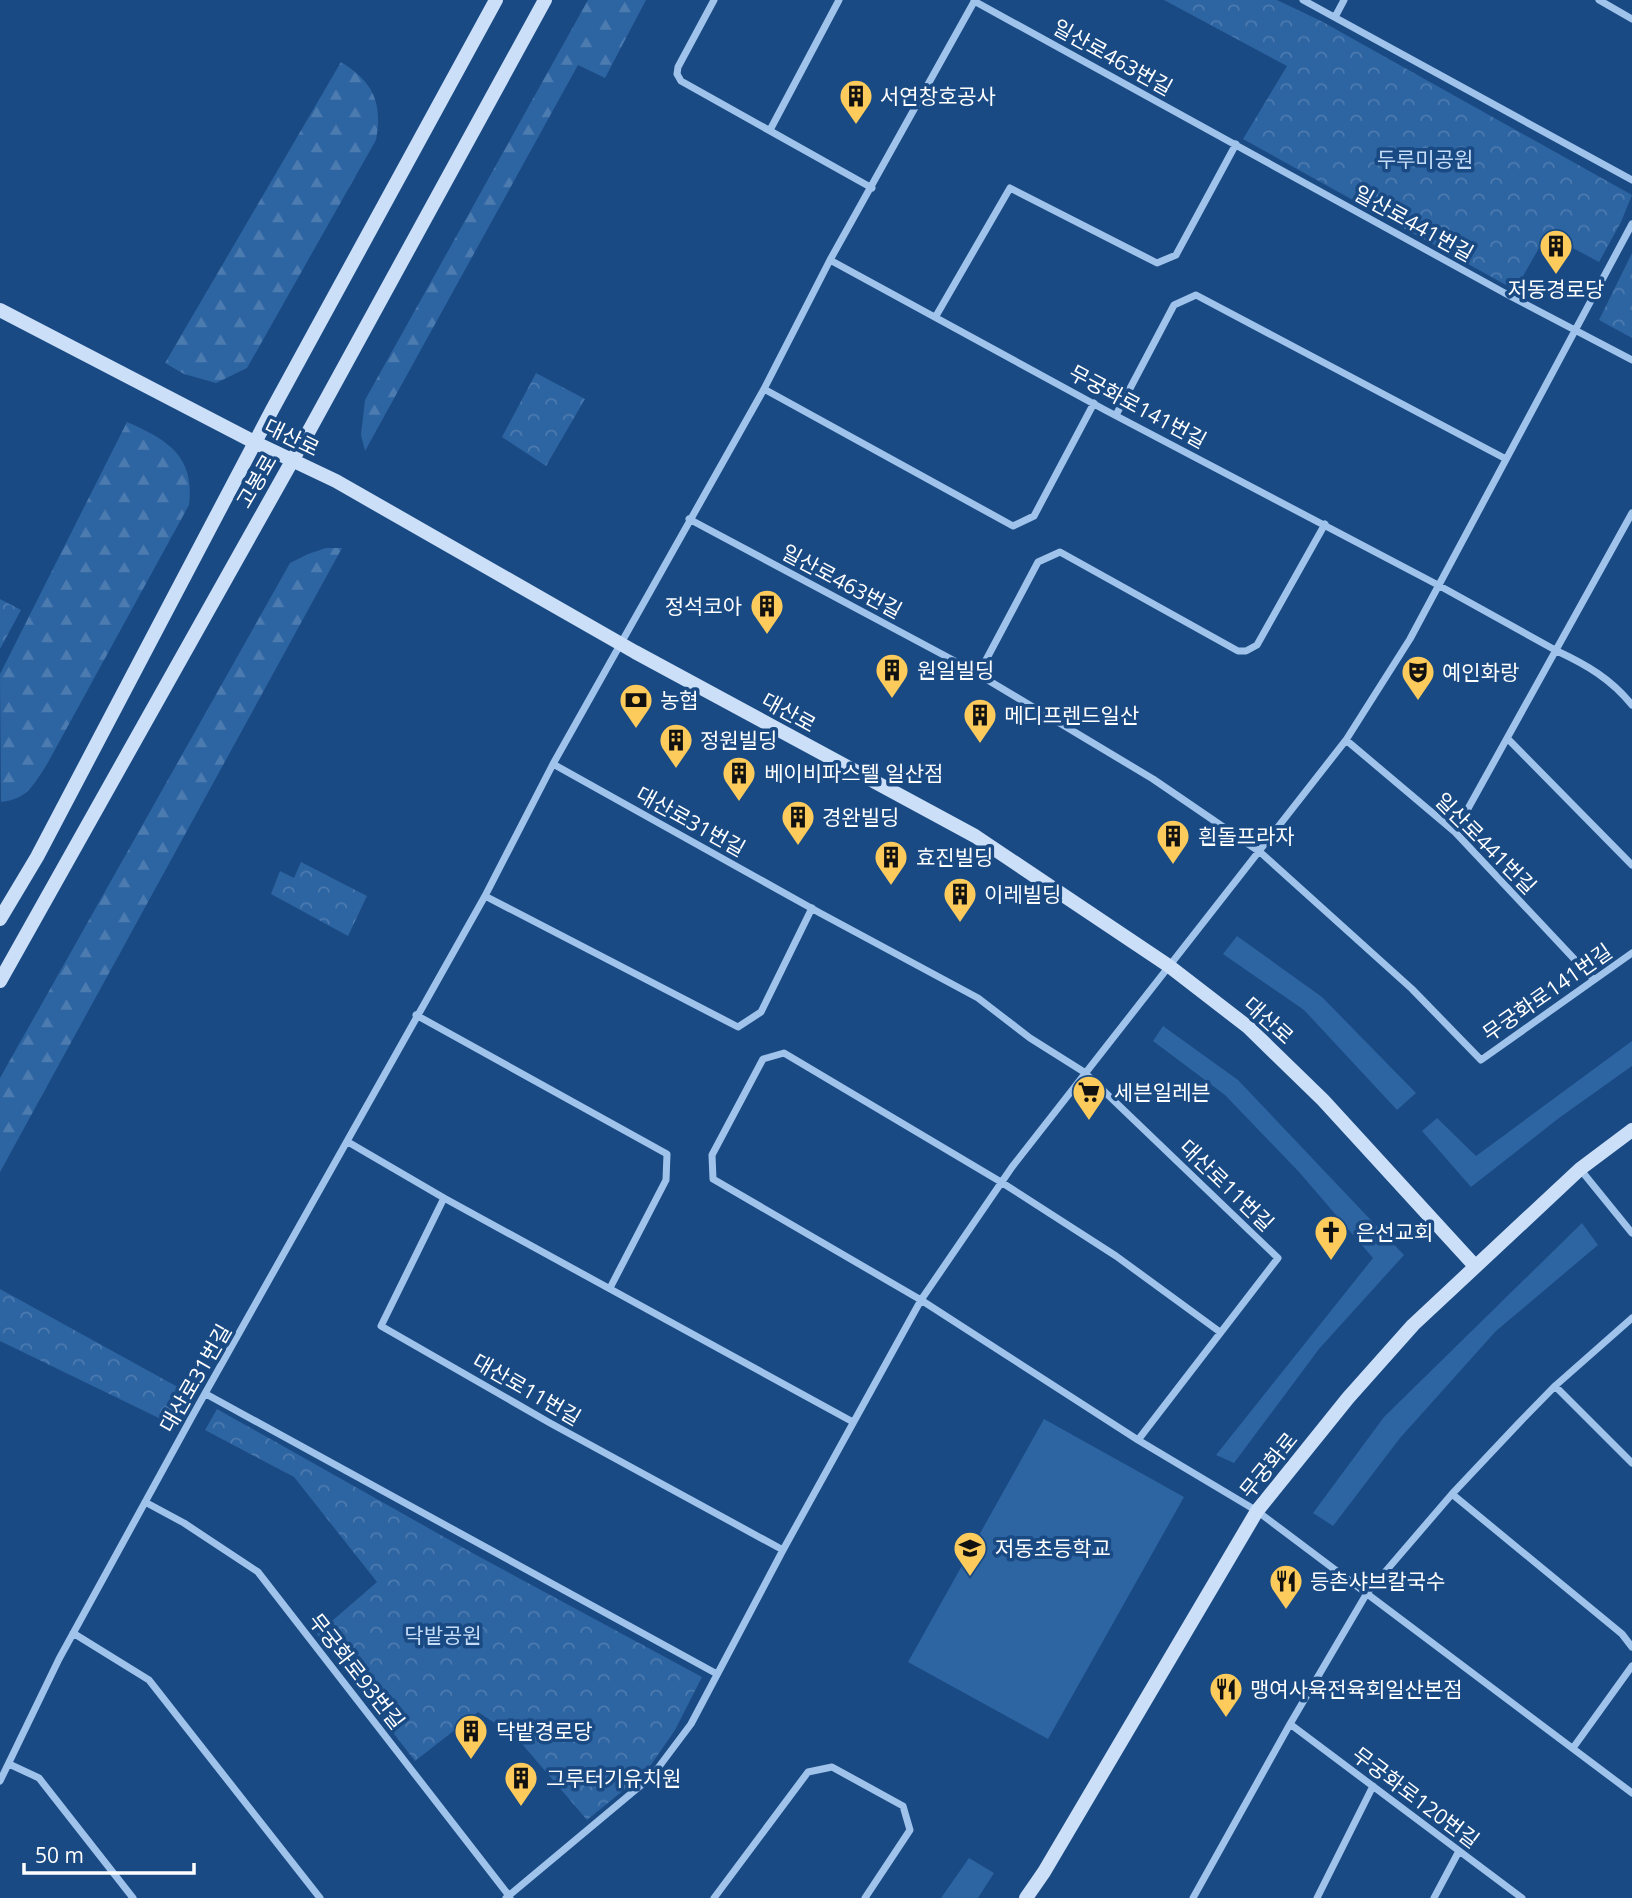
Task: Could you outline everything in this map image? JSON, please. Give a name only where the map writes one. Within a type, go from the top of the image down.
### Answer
[{"type":"main road","name":"고봉로","points":[[0,919],[37,857],[272,410],[496,0]]},
{"type":"main road","name":"고봉로","points":[[0,981],[292,460],[545,0]]},
{"type":"main road","name":"대산로","points":[[0,310],[256,443],[336,481],[620,643],[975,836],[1169,966],[1248,1027],[1323,1100],[1475,1266]]},
{"type":"main road","name":"무궁화로","points":[[1026,1898],[1044,1872],[1257,1511],[1348,1398],[1413,1325],[1580,1169],[1632,1130]]},
{"type":"street","points":[[714,0],[678,67],[677,74],[681,81],[872,188]]},
{"type":"street","points":[[770,130],[839,0]]},
{"type":"street","name":"일산로463번길","points":[[620,643],[764,389],[830,260],[975,0],[1236,144]]},
{"type":"street","points":[[1303,0],[1632,180]]},
{"type":"street","points":[[1335,16],[1344,0]]},
{"type":"street","points":[[1599,0],[1632,19]]},
{"type":"street","points":[[936,316],[1010,188],[1157,263],[1176,254],[1236,144]]},
{"type":"street","name":"일산로441번길","points":[[1236,144],[1632,360]]},
{"type":"street","points":[[508,1897],[652,1776],[691,1724],[921,1300],[1001,1182],[1084,1072],[1346,740],[1410,639],[1632,224]]},
{"type":"street","name":"무궁화로141번길","points":[[830,260],[1577,660],[1615,684],[1632,705]]},
{"type":"street","points":[[1116,415],[1174,305],[1196,295],[1506,459]]},
{"type":"street","points":[[764,389],[1013,526],[1034,516],[1094,403]]},
{"type":"street","points":[[1455,832],[1632,513]]},
{"type":"street","name":"일산로463번길","points":[[689,519],[978,675]]},
{"type":"street","points":[[1260,852],[1153,779],[978,675],[1038,562],[1060,552],[1238,651],[1246,651],[1257,645],[1325,524]]},
{"type":"street","points":[[1623,532],[1632,537]]},
{"type":"street","name":"대산로31번길","points":[[0,1781],[73,1633],[485,896],[552,764],[620,643]]},
{"type":"street","points":[[1508,739],[1632,865]]},
{"type":"street","name":"일산로441번길","points":[[1346,740],[1455,832],[1593,979]]},
{"type":"street","name":"대산로31번길","points":[[552,764],[812,908]]},
{"type":"street","name":"무궁화로141번길","points":[[1260,852],[1412,989],[1481,1060],[1632,953]]},
{"type":"street","points":[[485,896],[737,1027],[761,1013],[812,908]]},
{"type":"street","name":"대산로11번길","points":[[812,908],[978,998],[1030,1038],[1084,1072],[1278,1258],[1138,1440]]},
{"type":"street","points":[[416,1016],[667,1154],[666,1180],[610,1288]]},
{"type":"street","points":[[1220,1332],[1116,1256],[1001,1182],[784,1053],[763,1059],[712,1155],[713,1179],[921,1300],[1138,1440],[1257,1511],[1632,1793]]},
{"type":"street","points":[[348,1142],[444,1198],[853,1422]]},
{"type":"street","points":[[1580,1169],[1632,1233]]},
{"type":"street","name":"대산로11번길","points":[[444,1198],[381,1326],[550,1423],[783,1550]]},
{"type":"street","points":[[1193,1898],[1367,1593],[1452,1494],[1555,1386],[1632,1318]]},
{"type":"street","points":[[1555,1386],[1632,1463]]},
{"type":"street","points":[[206,1394],[717,1674]]},
{"type":"street","points":[[1452,1494],[1622,1634],[1632,1647]]},
{"type":"street","name":"무궁화로93번길","points":[[145,1502],[184,1523],[258,1572],[508,1897]]},
{"type":"street","points":[[73,1633],[149,1680],[320,1898]]},
{"type":"street","points":[[1573,1748],[1632,1666]]},
{"type":"street","name":"무궁화로120번길","points":[[1290,1724],[1522,1898]]},
{"type":"street","points":[[9,1764],[39,1777],[133,1898]]},
{"type":"street","points":[[714,1898],[808,1772],[832,1767],[903,1806],[910,1830],[865,1898]]},
{"type":"street","points":[[1317,1898],[1373,1786]]},
{"type":"street","points":[[1434,1898],[1459,1851]]},
{"type":"green space","points":[[588,0],[646,0],[605,78],[578,65],[365,451],[361,435],[365,400]]},
{"type":"green space","name":"두루미공원","points":[[1164,0],[1277,0],[1321,21],[1632,195],[1621,222],[1599,262],[1547,234],[1515,290],[1243,139],[1287,66]]},
{"type":"green space","points":[[341,62],[361,77],[373,94],[378,115],[376,140],[247,368],[216,383],[184,374],[165,363]]},
{"type":"green space","points":[[1632,253],[1632,338],[1599,320]]},
{"type":"green space","points":[[536,373],[585,399],[546,466],[502,437]]},
{"type":"green space","points":[[127,422],[155,436],[176,452],[188,474],[189,505],[46,766],[23,795],[1,802],[0,674]]},
{"type":"green space","points":[[326,548],[342,548],[0,1172],[0,1078],[290,563]]},
{"type":"green space","points":[[0,599],[21,610],[0,649]]},
{"type":"green space","points":[[301,862],[367,896],[348,936],[271,894],[280,871],[294,878]]},
{"type":"green space","points":[[1237,936],[1322,997],[1416,1093],[1397,1110],[1304,1010],[1223,954]]},
{"type":"green space","points":[[1163,1026],[1238,1080],[1404,1255],[1319,1349],[1234,1463],[1216,1455],[1373,1258],[1299,1172],[1225,1095],[1153,1041]]},
{"type":"green space","points":[[1632,1041],[1632,1066],[1559,1118],[1471,1187],[1422,1131],[1437,1118],[1476,1156]]},
{"type":"green space","points":[[1582,1223],[1598,1245],[1496,1331],[1400,1438],[1333,1526],[1313,1513],[1384,1417]]},
{"type":"green space","points":[[0,1289],[185,1391],[167,1422],[0,1341]]},
{"type":"green space","name":"닥밭공원","points":[[217,1409],[478,1556],[702,1677],[675,1730],[646,1772],[587,1820],[517,1738],[478,1712],[415,1761],[317,1634],[377,1582],[294,1477],[205,1430]]},
{"type":"green space","points":[[1044,1419],[1184,1497],[1048,1739],[908,1662]]},
{"type":"green space","points":[[969,1858],[994,1873],[978,1898],[941,1898]]},
{"type":"place","name":"서연창호공사","points":[[856,126]]},
{"type":"place","name":"저동경로당","points":[[1556,276]]},
{"type":"place","name":"정석코아","points":[[767,636]]},
{"type":"place","name":"원일빌딩","points":[[892,700]]},
{"type":"place","name":"예인화랑","points":[[1418,702]]},
{"type":"place","name":"농협","points":[[636,730]]},
{"type":"place","name":"메디프렌드일산","points":[[980,745]]},
{"type":"place","name":"정원빌딩","points":[[676,770]]},
{"type":"place","name":"베이비파스텔 일산점","points":[[739,803]]},
{"type":"place","name":"경완빌딩","points":[[798,847]]},
{"type":"place","name":"흰돌프라자","points":[[1173,866]]},
{"type":"place","name":"효진빌딩","points":[[891,887]]},
{"type":"place","name":"이레빌딩","points":[[960,924]]},
{"type":"place","name":"세븐일레븐","points":[[1089,1122]]},
{"type":"place","name":"은선교회","points":[[1331,1262]]},
{"type":"place","name":"저동초등학교","points":[[970,1578]]},
{"type":"place","name":"등촌샤브칼국수","points":[[1286,1611]]},
{"type":"place","name":"맹여사육전육회일산본점","points":[[1226,1719]]},
{"type":"place","name":"닥밭경로당","points":[[471,1761]]},
{"type":"place","name":"그루터기유치원","points":[[521,1808]]}]
